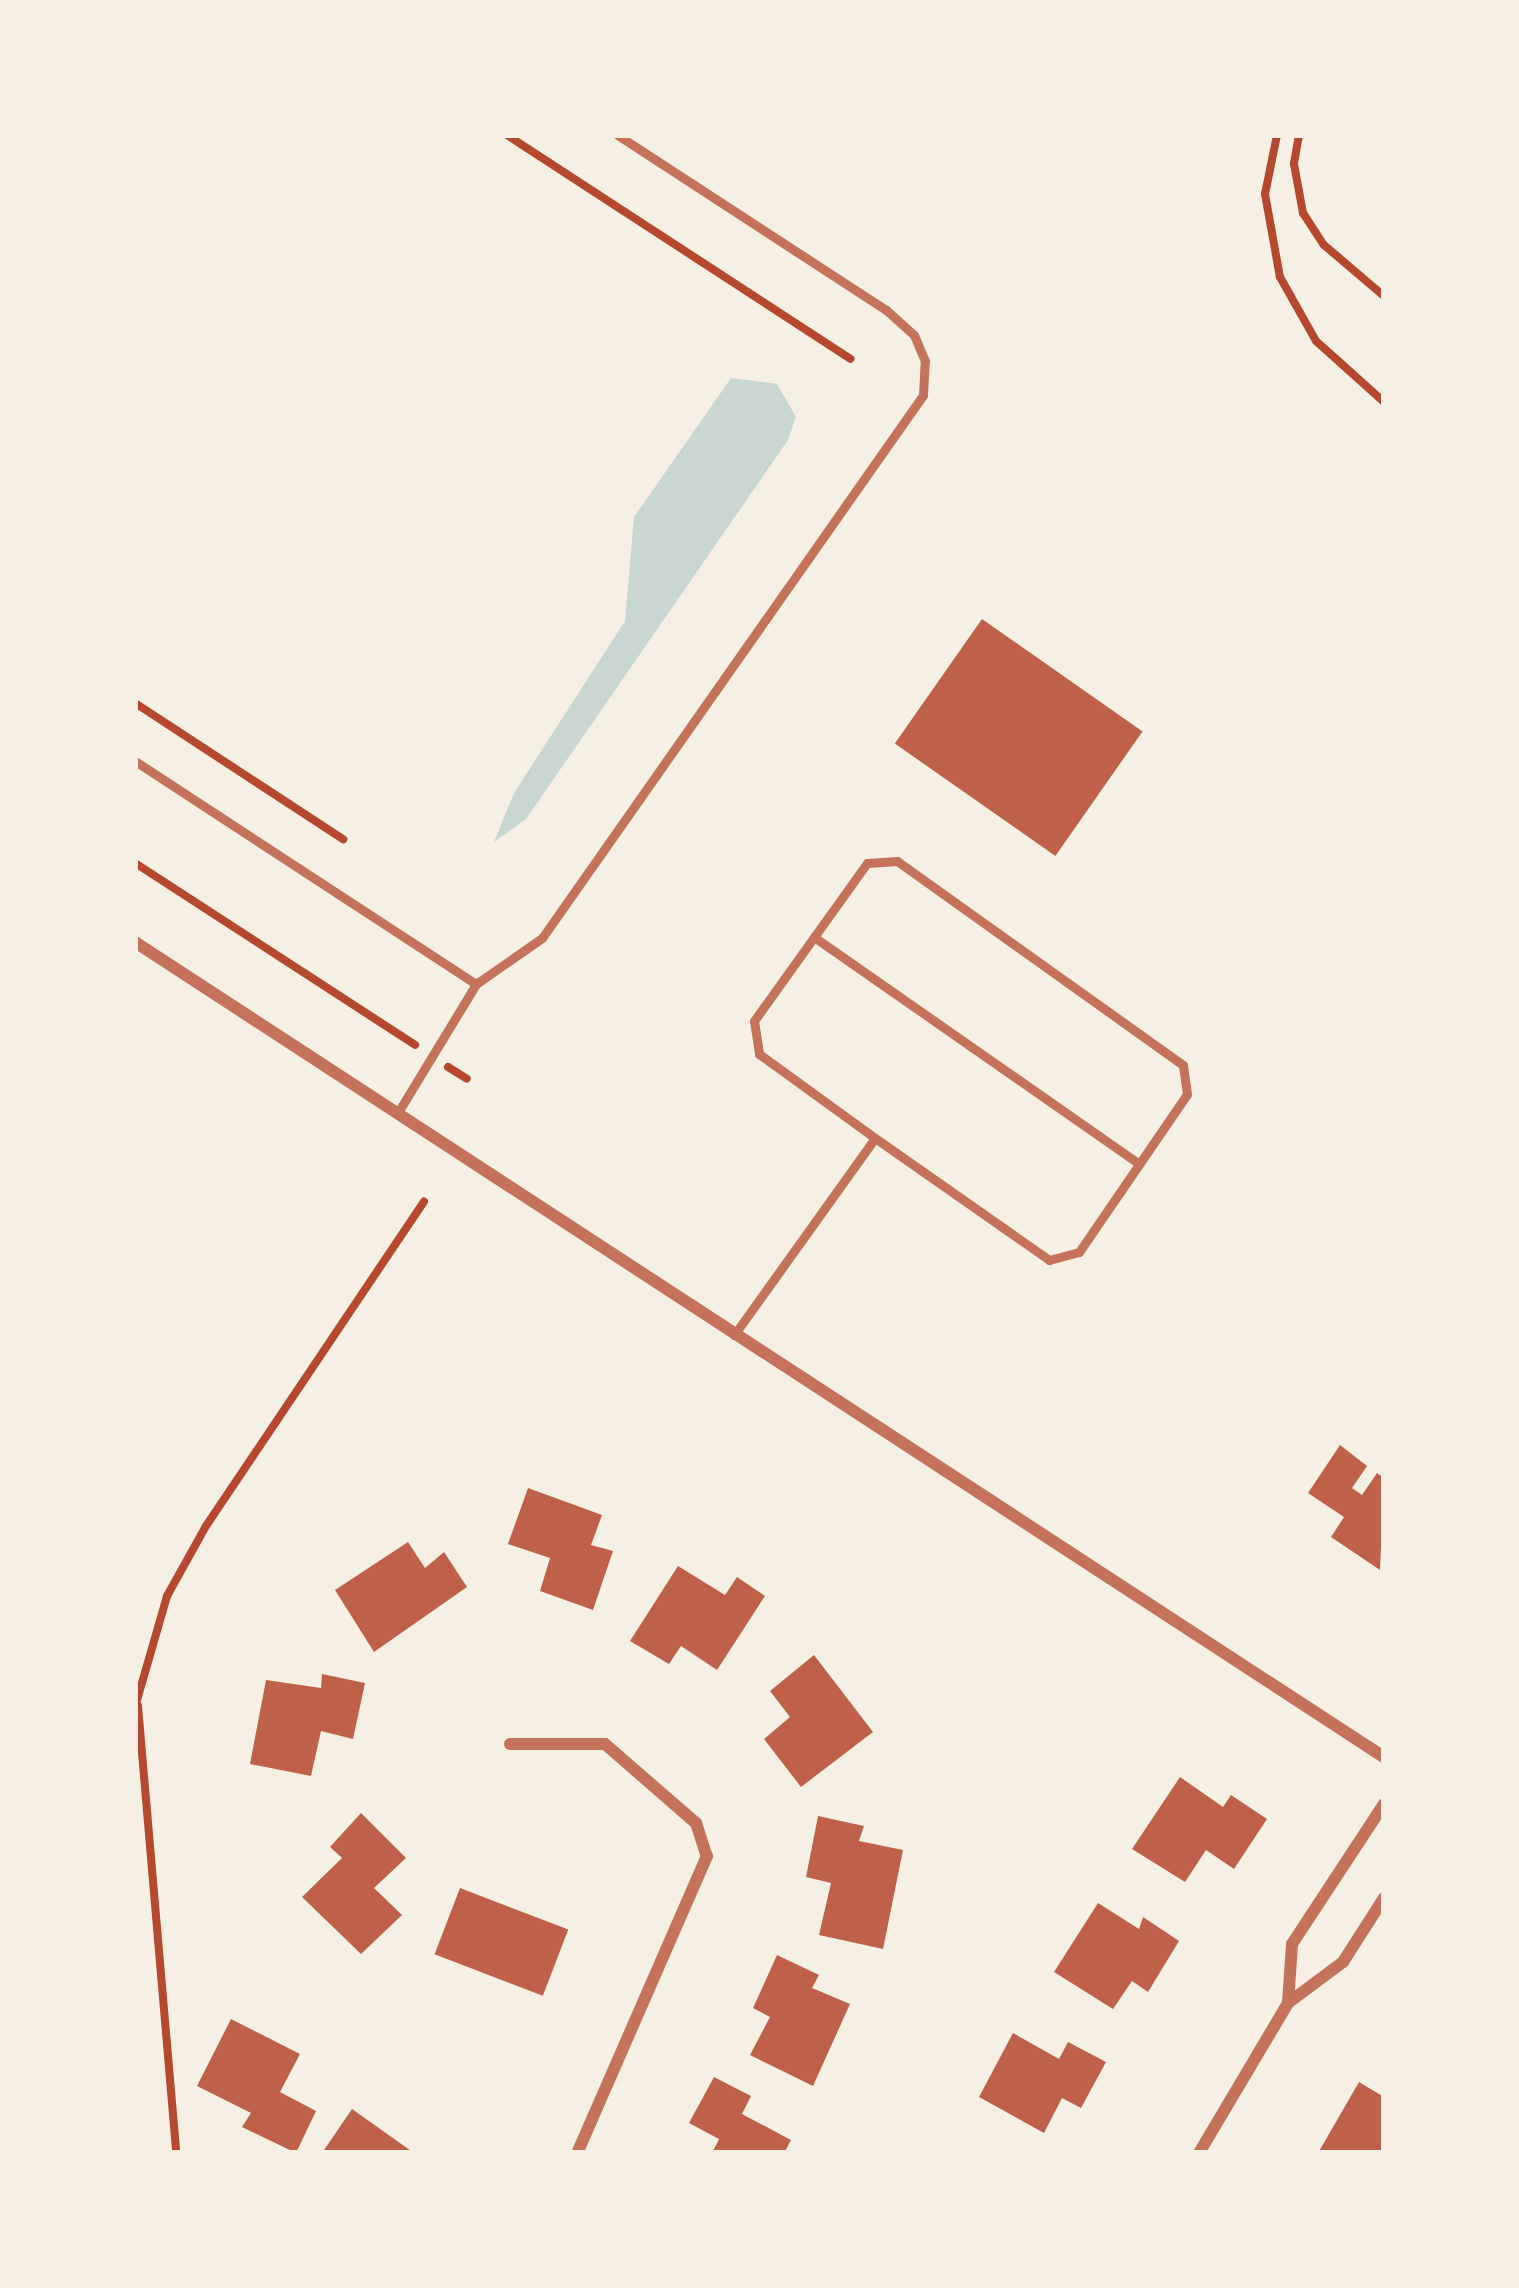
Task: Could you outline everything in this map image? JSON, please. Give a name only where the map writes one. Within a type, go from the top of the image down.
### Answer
[{"type":"street","points":[[135,942],[1384,1757]]},
{"type":"street","points":[[510,1744],[605,1744],[696,1823],[706,1856],[577,2153]]},
{"type":"street","points":[[1288,2003],[1292,1944],[1384,1804]]},
{"type":"street","points":[[1198,2153],[1288,2003],[1343,1962],[1384,1898]]},
{"type":"lane","points":[[397,1114],[476,984],[542,938],[923,395],[925,361],[914,335],[886,310],[618,135]]},
{"type":"lane","points":[[135,761],[476,984]]},
{"type":"lane","points":[[897,861],[1183,1065],[1187,1094],[1079,1252],[1049,1260],[759,1054],[754,1021],[814,937],[867,863],[897,861]]},
{"type":"lane","points":[[814,937],[1139,1165]]},
{"type":"lane","points":[[734,1335],[874,1138]]},
{"type":"path","points":[[507,135],[850,359]]},
{"type":"path","points":[[1277,135],[1265,194],[1280,277],[1316,340],[1384,402]]},
{"type":"path","points":[[1299,135],[1294,164],[1303,213],[1324,245],[1384,296]]},
{"type":"path","points":[[135,703],[343,839]]},
{"type":"path","points":[[135,863],[467,1079]]},
{"type":"path","points":[[176,2153],[136,1707],[144,1658],[167,1596],[206,1526],[424,1202]]},
{"type":"shaded area","points":[[731,378],[777,384],[796,417],[788,440],[526,819],[494,842],[514,793],[625,621],[634,517]]},
{"type":"building","points":[[982,619],[1143,731],[1055,856],[895,744]]},
{"type":"building","points":[[1340,1445],[1367,1466],[1352,1488],[1362,1495],[1377,1473],[1384,1478],[1380,1570],[1331,1537],[1344,1517],[1308,1493]]},
{"type":"building","points":[[528,1488],[602,1515],[591,1545],[613,1551],[593,1610],[540,1591],[550,1558],[508,1544]]},
{"type":"building","points":[[408,1542],[425,1568],[444,1552],[467,1587],[374,1652],[335,1590]]},
{"type":"building","points":[[678,1566],[725,1595],[737,1577],[765,1596],[717,1670],[681,1646],[669,1664],[630,1641]]},
{"type":"building","points":[[814,1655],[873,1732],[801,1787],[764,1739],[790,1717],[770,1691]]},
{"type":"building","points":[[322,1674],[365,1683],[353,1739],[321,1731],[311,1776],[250,1764],[266,1680],[321,1688]]},
{"type":"building","points":[[1180,1777],[1223,1807],[1231,1795],[1267,1819],[1234,1869],[1206,1850],[1185,1882],[1132,1849]]},
{"type":"building","points":[[361,1813],[406,1858],[374,1888],[402,1915],[361,1954],[302,1897],[342,1858],[330,1847]]},
{"type":"building","points":[[818,1816],[864,1826],[859,1841],[903,1850],[883,1949],[819,1935],[831,1883],[806,1877]]},
{"type":"building","points":[[460,1888],[568,1930],[543,1996],[435,1954]]},
{"type":"building","points":[[1098,1903],[1139,1929],[1143,1917],[1179,1941],[1148,1992],[1132,1981],[1113,2009],[1054,1972]]},
{"type":"building","points":[[777,1955],[819,1975],[812,1988],[850,2004],[813,2086],[750,2055],[770,2017],[753,2008]]},
{"type":"building","points":[[231,2019],[300,2054],[280,2092],[316,2111],[296,2153],[242,2127],[251,2113],[197,2086]]},
{"type":"building","points":[[1013,2033],[1059,2059],[1068,2042],[1106,2062],[1081,2108],[1062,2098],[1044,2133],[979,2097]]},
{"type":"building","points":[[714,2077],[751,2096],[742,2114],[791,2140],[784,2153],[712,2153],[719,2139],[689,2123]]},
{"type":"building","points":[[1359,2082],[1384,2097],[1384,2153],[1318,2153]]},
{"type":"building","points":[[352,2109],[414,2153],[322,2153]]}]
